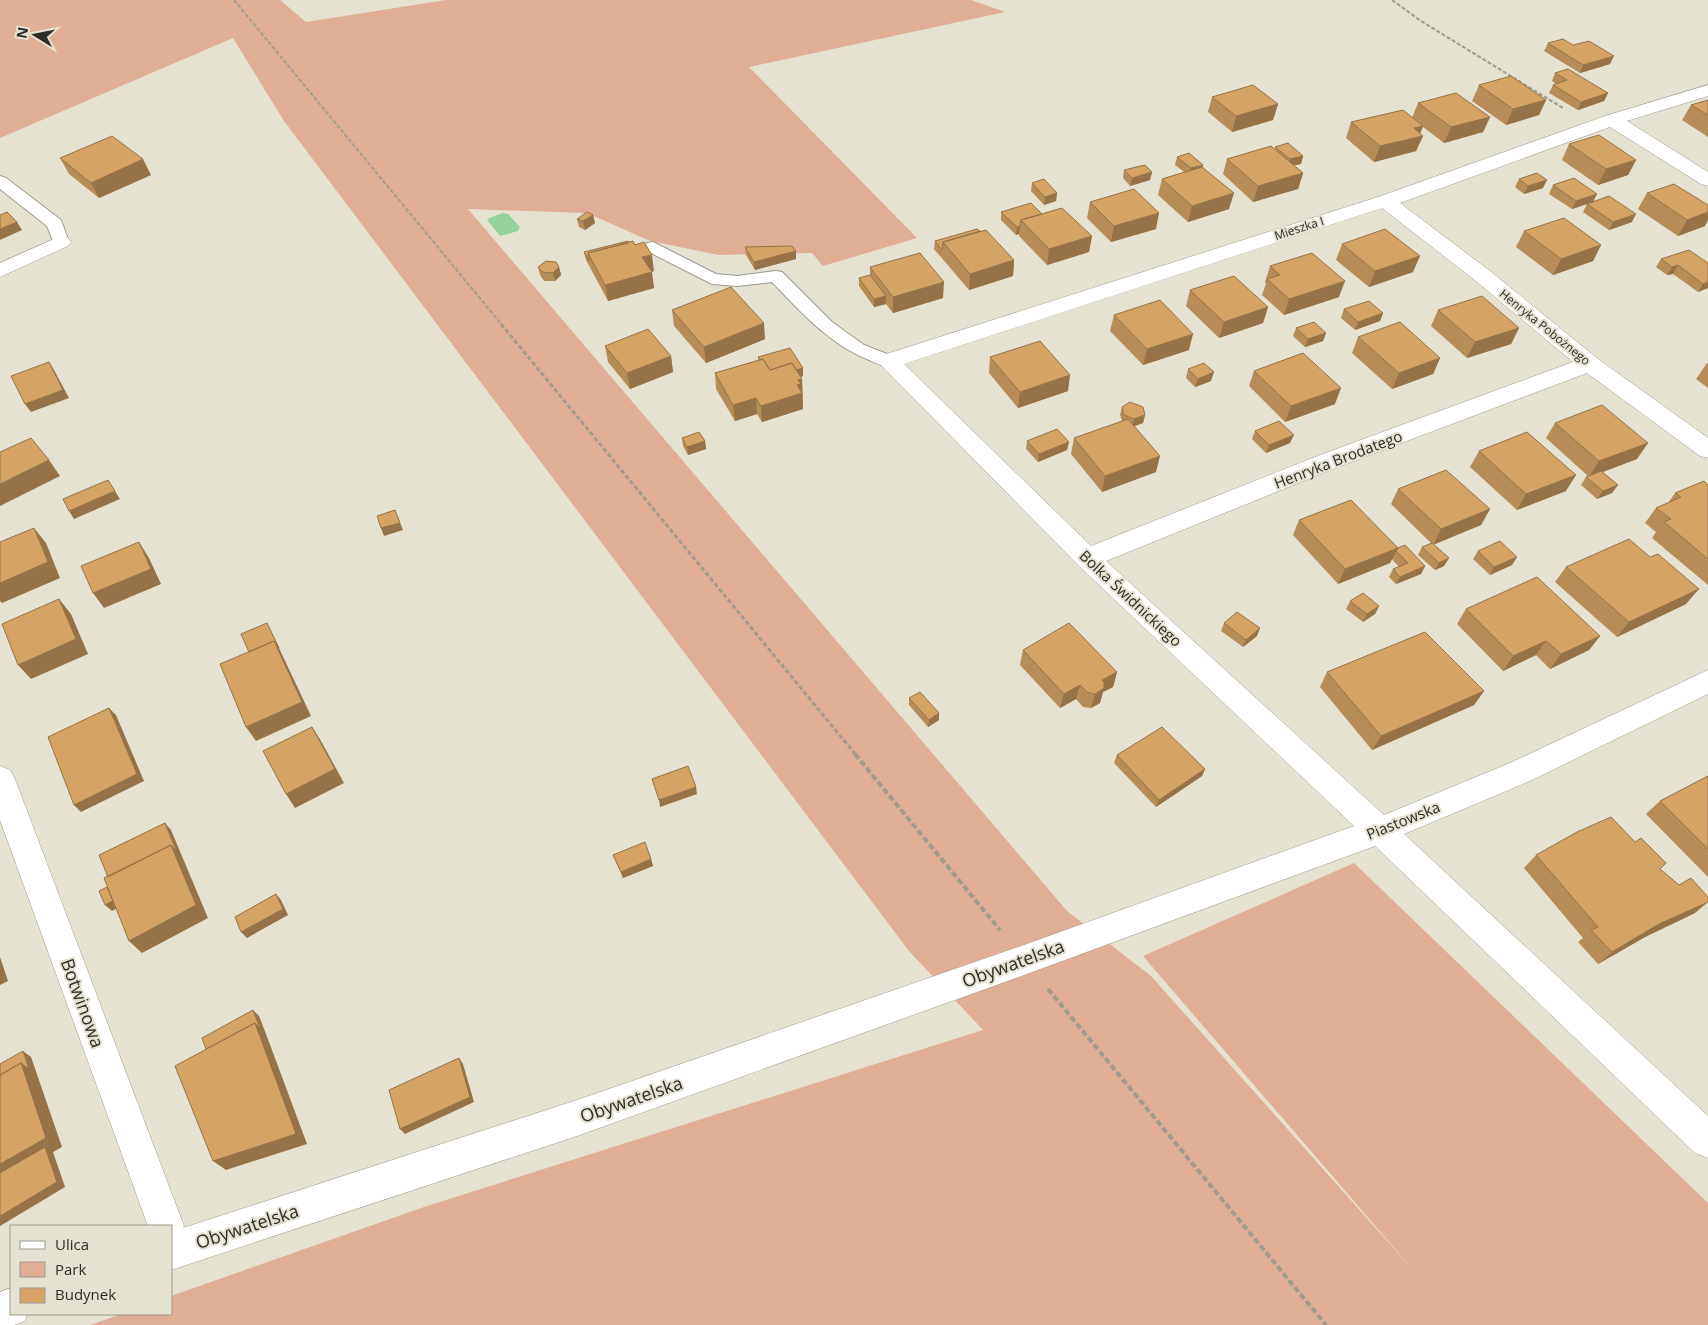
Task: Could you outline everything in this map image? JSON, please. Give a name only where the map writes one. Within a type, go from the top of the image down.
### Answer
[{"type":"street","name":"Mieszka I","points":[[888,361],[1385,201],[1612,120],[1708,90]]},
{"type":"street","points":[[1612,120],[1708,180]]},
{"type":"street","name":"Henryka Pobożnego","points":[[1385,201],[1483,276],[1590,364],[1708,450]]},
{"type":"street","points":[[0,271],[61,242]]},
{"type":"street","name":"Bolka Świdnickiego","points":[[888,361],[1087,558],[1595,1031],[1708,1140]]},
{"type":"street","name":"Henryka Brodatego","points":[[1087,558],[1329,461],[1590,364]]},
{"type":"street","name":"Piastowska","points":[[1088,935],[1378,830],[1520,772],[1708,681]]},
{"type":"street","name":"Botwinowa","points":[[0,779],[165,1225]]},
{"type":"street","name":"Obywatelska","points":[[172,1242],[577,1118],[1024,960],[1088,935]]},
{"type":"lane","points":[[0,181],[55,224],[61,242]]},
{"type":"lane","points":[[636,251],[653,247],[694,271],[712,279],[737,281],[776,276],[826,326],[858,349],[888,361]]},
{"type":"path","points":[[234,0],[1326,1325]]},
{"type":"path","points":[[1392,0],[1421,21],[1593,127]]},
{"type":"green space","points":[[0,0],[280,0],[306,22],[446,0],[971,0],[1005,12],[749,67],[917,238],[823,266],[812,253],[719,255],[650,241],[587,213],[468,209],[1067,911],[1151,976],[1414,1271],[1143,956],[1354,863],[1708,1203],[1708,1325],[90,1325],[119,1315],[172,1315],[172,1296],[427,1206],[983,1030],[909,951],[284,121],[233,38],[0,138]]},
{"type":"shaded area","points":[[503,213],[508,214],[520,227],[518,231],[500,236],[487,220]]},
{"type":"building","points":[[1563,39],[1573,45],[1589,41],[1614,56],[1583,65],[1548,43]]},
{"type":"building","points":[[1568,69],[1608,93],[1581,102],[1553,85],[1567,80],[1555,73]]},
{"type":"building","points":[[1511,76],[1546,100],[1513,109],[1479,85]]},
{"type":"building","points":[[1253,85],[1278,104],[1236,116],[1212,97]]},
{"type":"building","points":[[1456,93],[1490,117],[1451,127],[1418,103]]},
{"type":"building","points":[[1708,100],[1708,115],[1691,105]]},
{"type":"building","points":[[1403,110],[1423,126],[1414,128],[1423,136],[1380,146],[1351,122]]},
{"type":"building","points":[[1599,135],[1636,160],[1606,169],[1569,144]]},
{"type":"building","points":[[112,136],[143,159],[91,183],[60,158]]},
{"type":"building","points":[[1288,143],[1303,156],[1290,159],[1275,147]]},
{"type":"building","points":[[1271,146],[1303,173],[1258,186],[1227,159]]},
{"type":"building","points":[[1189,153],[1203,165],[1191,168],[1177,157]]},
{"type":"building","points":[[1145,165],[1152,172],[1132,178],[1124,170]]},
{"type":"building","points":[[1202,167],[1234,193],[1192,206],[1162,179]]},
{"type":"building","points":[[1537,173],[1547,180],[1528,186],[1519,179]]},
{"type":"building","points":[[1574,178],[1597,194],[1576,201],[1553,185]]},
{"type":"building","points":[[1044,179],[1057,193],[1045,197],[1032,183]]},
{"type":"building","points":[[1674,184],[1708,205],[1708,212],[1687,220],[1647,193]]},
{"type":"building","points":[[1134,189],[1159,213],[1114,226],[1090,202]]},
{"type":"building","points":[[1609,196],[1636,214],[1613,222],[1587,204]]},
{"type":"building","points":[[1031,203],[1042,214],[1021,220],[1020,226],[1017,227],[1001,212]]},
{"type":"building","points":[[1062,208],[1092,236],[1049,249],[1021,220]]},
{"type":"building","points":[[7,212],[17,222],[0,229],[0,215]]},
{"type":"building","points":[[587,212],[593,215],[583,221],[577,219]]},
{"type":"building","points":[[1564,218],[1601,245],[1561,259],[1524,231]]},
{"type":"building","points":[[977,229],[980,231],[943,242],[942,250],[935,241]]},
{"type":"building","points":[[1385,229],[1420,256],[1375,271],[1342,244]]},
{"type":"building","points":[[986,230],[1014,260],[970,274],[943,242]]},
{"type":"building","points":[[628,241],[628,243],[588,253],[589,261],[584,252]]},
{"type":"building","points":[[633,241],[635,245],[644,242],[652,255],[642,257],[652,272],[605,285],[588,253]]},
{"type":"building","points":[[792,246],[796,251],[754,262],[745,247]]},
{"type":"building","points":[[1689,250],[1708,263],[1708,282],[1703,284],[1678,265],[1672,267],[1661,259]]},
{"type":"building","points":[[920,253],[944,282],[893,297],[870,267]]},
{"type":"building","points":[[1312,253],[1345,281],[1289,299],[1267,279],[1280,275],[1270,266]]},
{"type":"building","points":[[546,261],[556,262],[559,267],[553,273],[542,272],[538,267]]},
{"type":"building","points":[[870,275],[886,296],[874,299],[859,278]]},
{"type":"building","points":[[1234,276],[1268,307],[1224,322],[1190,290]]},
{"type":"building","points":[[731,287],[764,323],[704,347],[672,310]]},
{"type":"building","points":[[1482,296],[1519,328],[1475,342],[1438,310]]},
{"type":"building","points":[[1160,300],[1193,334],[1147,349],[1114,315]]},
{"type":"building","points":[[1369,301],[1383,313],[1358,322],[1344,309]]},
{"type":"building","points":[[1314,322],[1326,333],[1308,339],[1296,328]]},
{"type":"building","points":[[1400,322],[1440,358],[1399,373],[1358,337]]},
{"type":"building","points":[[648,329],[671,356],[627,373],[605,346]]},
{"type":"building","points":[[1040,341],[1070,375],[1020,392],[990,357]]},
{"type":"building","points":[[790,348],[803,368],[796,370],[792,363],[770,370],[763,359],[760,360],[758,357]]},
{"type":"building","points":[[1303,353],[1341,388],[1291,406],[1254,371]]},
{"type":"building","points":[[763,359],[770,370],[792,363],[802,379],[798,380],[801,384],[797,385],[802,393],[761,406],[756,398],[733,405],[715,373]]},
{"type":"building","points":[[49,362],[63,390],[25,404],[11,376]]},
{"type":"building","points":[[1204,363],[1214,372],[1198,379],[1188,369]]},
{"type":"building","points":[[1130,402],[1143,407],[1145,415],[1134,419],[1124,415],[1122,407]]},
{"type":"building","points":[[1602,405],[1648,443],[1599,461],[1555,423]]},
{"type":"building","points":[[1128,419],[1160,456],[1105,476],[1074,438]]},
{"type":"building","points":[[1279,421],[1294,435],[1269,445],[1255,431]]},
{"type":"building","points":[[1057,429],[1069,442],[1039,454],[1027,441]]},
{"type":"building","points":[[699,432],[705,441],[687,447],[682,438]]},
{"type":"building","points":[[1527,432],[1576,475],[1526,494],[1479,451]]},
{"type":"building","points":[[31,438],[49,460],[0,484],[0,452]]},
{"type":"building","points":[[1446,470],[1490,509],[1441,529],[1398,489]]},
{"type":"building","points":[[1601,471],[1618,485],[1603,491],[1586,477]]},
{"type":"building","points":[[108,480],[115,491],[69,511],[63,499]]},
{"type":"building","points":[[1704,481],[1708,485],[1708,559],[1664,522],[1671,519],[1656,508],[1681,497],[1675,493]]},
{"type":"building","points":[[1351,500],[1398,548],[1345,569],[1299,520]]},
{"type":"building","points":[[395,510],[400,523],[381,528],[377,516]]},
{"type":"building","points":[[34,528],[48,562],[0,583],[0,542]]},
{"type":"building","points":[[1629,539],[1650,557],[1658,554],[1699,589],[1629,622],[1566,567]]},
{"type":"building","points":[[1500,541],[1517,557],[1494,567],[1478,551]]},
{"type":"building","points":[[139,542],[151,569],[93,593],[81,566]]},
{"type":"building","points":[[1432,543],[1449,558],[1439,563],[1422,547]]},
{"type":"building","points":[[1405,545],[1425,566],[1400,577],[1393,569],[1408,563],[1396,551],[1398,548],[1395,549]]},
{"type":"building","points":[[1537,577],[1600,636],[1561,654],[1546,641],[1513,656],[1466,609]]},
{"type":"building","points":[[1363,593],[1379,606],[1367,614],[1350,601]]},
{"type":"building","points":[[59,599],[76,639],[18,665],[2,624]]},
{"type":"building","points":[[1237,612],[1260,628],[1246,640],[1224,623]]},
{"type":"building","points":[[267,623],[279,648],[274,641],[249,652],[241,634]]},
{"type":"building","points":[[1069,623],[1117,672],[1102,680],[1104,688],[1095,694],[1087,692],[1080,685],[1064,694],[1023,650]]},
{"type":"building","points":[[1425,632],[1484,691],[1381,736],[1327,672]]},
{"type":"building","points":[[274,641],[302,702],[246,727],[220,664]]},
{"type":"building","points":[[920,692],[939,713],[929,720],[909,698]]},
{"type":"building","points":[[109,708],[137,774],[74,805],[48,737]]},
{"type":"building","points":[[312,727],[335,769],[286,794],[263,751]]},
{"type":"building","points":[[1162,727],[1205,769],[1159,800],[1117,755]]},
{"type":"building","points":[[688,766],[696,787],[659,800],[652,779]]},
{"type":"building","points":[[1708,776],[1708,849],[1660,801]]},
{"type":"building","points":[[1611,817],[1635,842],[1641,838],[1666,863],[1660,869],[1679,885],[1691,878],[1708,897],[1708,902],[1659,924],[1612,952],[1591,930],[1598,927],[1536,855],[1577,832]]},
{"type":"building","points":[[165,823],[177,852],[171,845],[108,877],[99,855]]},
{"type":"building","points":[[645,842],[651,859],[621,872],[613,855]]},
{"type":"building","points":[[171,845],[196,905],[129,941],[104,878]]},
{"type":"building","points":[[107,887],[113,901],[105,905],[99,891]]},
{"type":"building","points":[[276,894],[283,909],[241,932],[235,917]]},
{"type":"building","points":[[253,1010],[260,1028],[255,1023],[206,1049],[202,1038]]},
{"type":"building","points":[[255,1023],[296,1134],[213,1161],[175,1066]]},
{"type":"building","points":[[23,1051],[29,1069],[21,1063],[0,1075],[0,1064]]},
{"type":"building","points":[[459,1058],[470,1097],[400,1129],[389,1090]]},
{"type":"building","points":[[21,1063],[46,1138],[0,1164],[0,1075]]},
{"type":"building","points":[[45,1147],[57,1182],[0,1216],[0,1173]]}]
